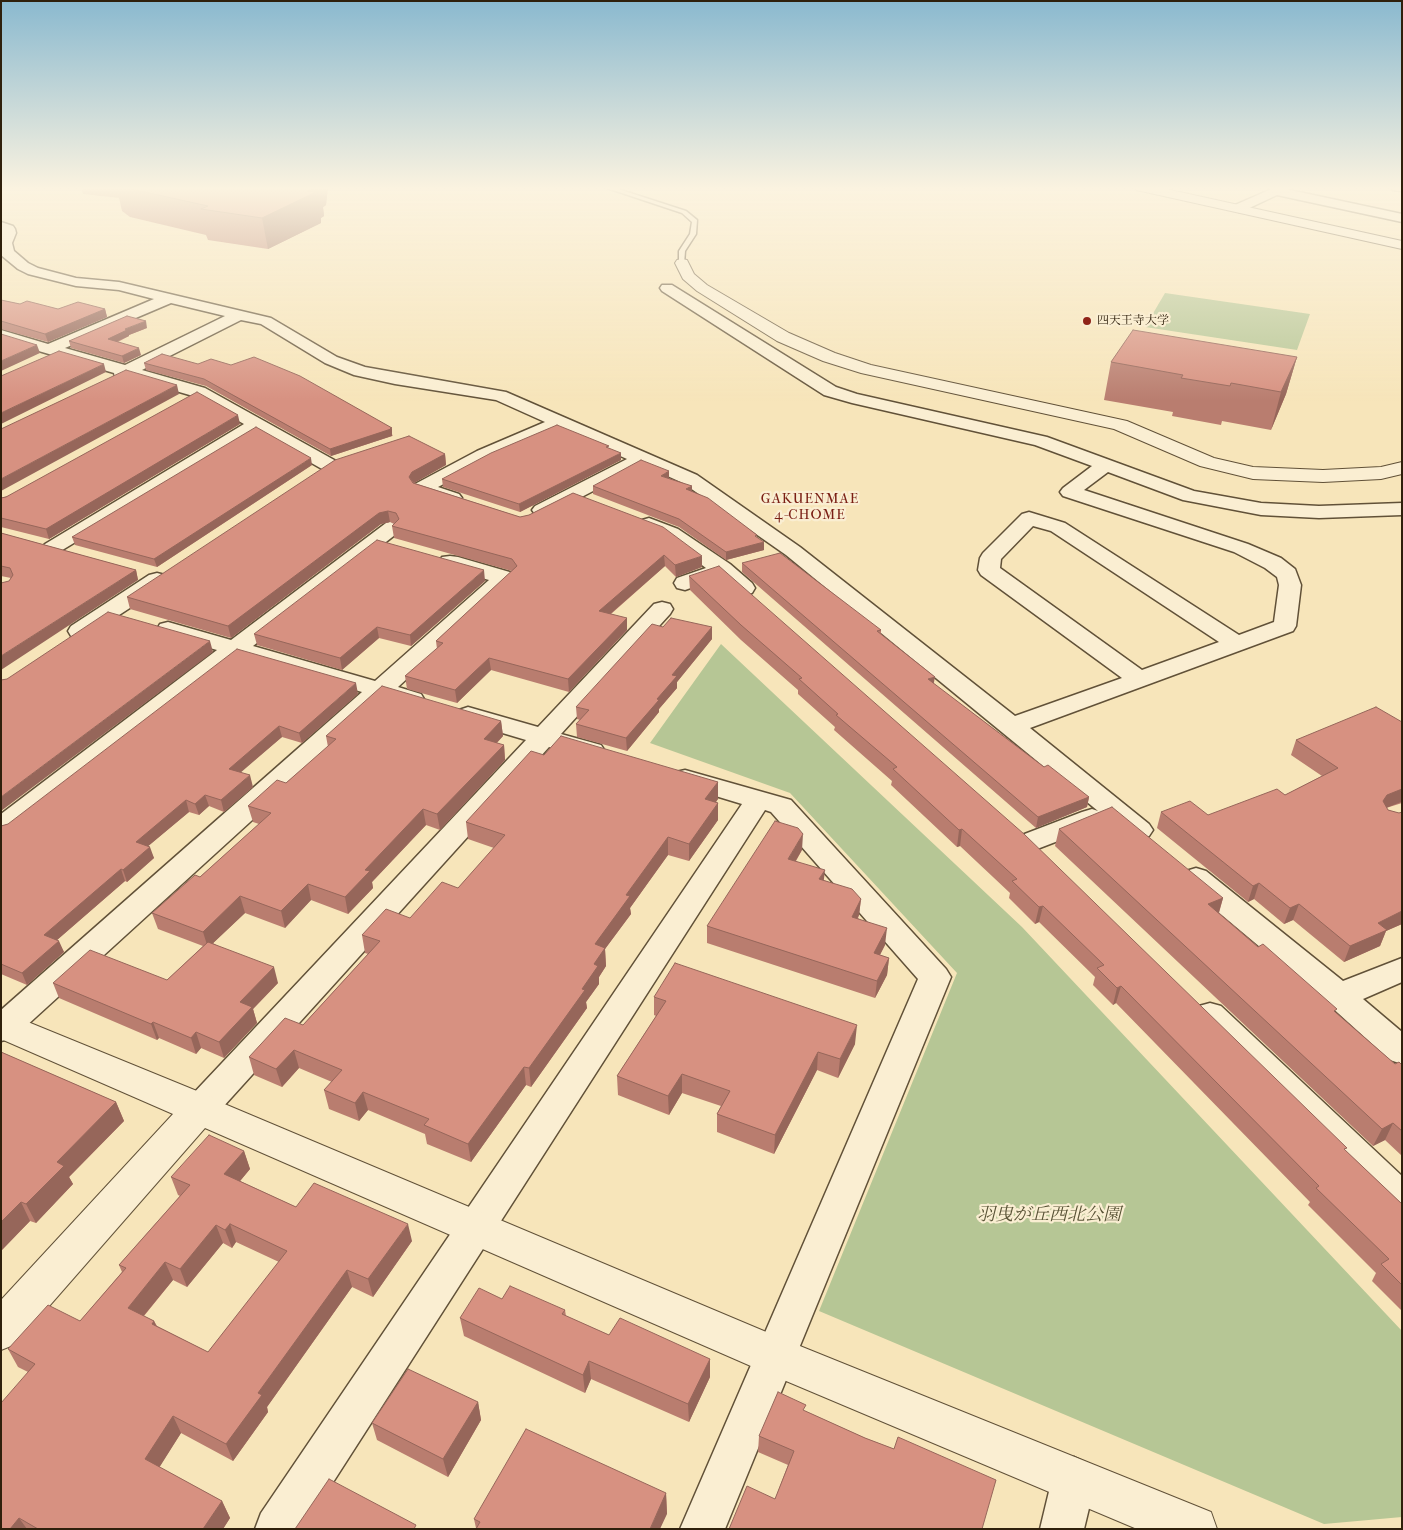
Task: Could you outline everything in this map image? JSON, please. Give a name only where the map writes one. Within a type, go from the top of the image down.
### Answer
[{"type":"street","points":[[13,258],[33,271],[76,282],[119,286],[167,299],[266,320],[315,352],[360,371],[394,379],[500,396],[690,479],[793,551],[1012,726],[1339,996],[1402,1051]]},
{"type":"street","points":[[682,263],[688,276],[702,288],[783,337],[829,357],[867,369],[1120,425],[1208,462],[1254,473],[1323,476],[1381,473],[1402,468]]},
{"type":"street","points":[[667,288],[830,391],[852,398],[1041,441],[1190,496],[1261,509],[1319,512],[1402,509]]},
{"type":"street","points":[[35,363],[54,350],[167,299]]},
{"type":"street","points":[[102,383],[241,314]]},
{"type":"street","points":[[1,335],[199,392],[329,467]]},
{"type":"street","points":[[174,406],[199,392]]},
{"type":"street","points":[[467,503],[422,488],[484,455],[559,423]]},
{"type":"street","points":[[79,555],[43,546],[257,424]]},
{"type":"street","points":[[522,521],[642,459]]},
{"type":"street","points":[[1012,726],[1285,626],[1290,584],[1288,574],[1273,563],[1241,548],[1070,492],[1105,465]]},
{"type":"street","points":[[573,494],[600,505]]},
{"type":"street","points":[[1139,680],[989,570],[991,558],[1029,518],[1058,528],[1236,643]]},
{"type":"street","points":[[635,519],[746,563],[767,608]]},
{"type":"street","points":[[1,828],[393,527]]},
{"type":"street","points":[[375,541],[403,549]]},
{"type":"street","points":[[685,583],[746,563],[793,551]]},
{"type":"street","points":[[431,557],[505,578],[3,1026],[201,1108],[775,1356],[1194,1529]]},
{"type":"street","points":[[59,645],[165,575],[134,570]]},
{"type":"street","points":[[1,1330],[201,1108],[662,609]]},
{"type":"street","points":[[108,612],[618,758]]},
{"type":"street","points":[[656,770],[782,806],[934,977],[702,1529]]},
{"type":"street","points":[[277,1529],[759,800]]},
{"type":"street","points":[[1032,842],[1113,809]]},
{"type":"street","points":[[1010,823],[1053,863]]},
{"type":"street","points":[[1339,996],[1402,969]]},
{"type":"street","points":[[1188,994],[1402,1200]]},
{"type":"street","points":[[1062,1529],[1074,1479]]},
{"type":"lane","points":[[682,258],[682,263]]},
{"type":"green space","points":[[1165,293],[1310,314],[1297,350],[1145,327]]},
{"type":"green space","name":"羽曳が丘西北公園","points":[[721,644],[1022,927],[1402,1331],[1402,1517],[1324,1524],[819,1311],[957,973],[790,793],[650,743]]},
{"type":"building","points":[[1,300],[20,304],[27,301],[58,309],[78,302],[105,309],[45,334],[1,321]]},
{"type":"building","points":[[127,316],[146,321],[125,329],[127,330],[108,339],[139,348],[122,356],[69,341]]},
{"type":"building","points":[[1133,330],[1297,357],[1281,392],[1231,383],[1230,386],[1181,378],[1183,375],[1111,362]]},
{"type":"building","points":[[1,334],[37,345],[1,361]]},
{"type":"building","points":[[59,351],[104,364],[1,413],[1,376]]},
{"type":"building","points":[[162,354],[198,364],[211,359],[231,365],[254,357],[300,376],[392,428],[330,449],[204,379],[144,363]]},
{"type":"building","points":[[126,370],[177,385],[1,479],[1,429]]},
{"type":"building","points":[[197,392],[238,415],[46,529],[1,518],[1,498]]},
{"type":"building","points":[[557,425],[609,446],[606,447],[621,453],[519,504],[442,479],[491,453]]},
{"type":"building","points":[[256,427],[311,458],[154,559],[72,537]]},
{"type":"building","points":[[409,436],[445,454],[412,472],[409,477],[413,483],[520,517],[529,515],[573,493],[663,527],[702,556],[675,565],[664,555],[599,611],[627,618],[568,679],[489,658],[455,690],[405,676],[443,643],[436,641],[517,566],[512,559],[392,526],[399,519],[396,513],[388,511],[379,513],[228,626],[127,597],[335,460]]},
{"type":"building","points":[[641,460],[669,471],[661,476],[692,486],[686,489],[708,498],[764,542],[726,552],[679,519],[593,486]]},
{"type":"building","points":[[1,533],[136,570],[1,656],[1,583],[9,581],[13,575],[10,568],[1,566]]},
{"type":"building","points":[[377,540],[484,570],[410,635],[377,627],[340,658],[254,634]]},
{"type":"building","points":[[780,553],[881,630],[877,631],[935,677],[928,679],[1044,767],[1048,765],[1089,797],[1038,817],[742,563]]},
{"type":"building","points":[[719,566],[1024,834],[1347,1148],[1344,1149],[1402,1204],[1402,1285],[1381,1264],[1389,1259],[1316,1188],[1319,1186],[1121,986],[1117,988],[1097,968],[1104,965],[1043,906],[1039,907],[1012,881],[1017,879],[962,829],[959,830],[893,769],[897,767],[836,715],[838,714],[799,679],[802,678],[741,625],[689,576]]},
{"type":"building","points":[[108,612],[210,641],[1,797],[1,680],[7,679]]},
{"type":"building","points":[[671,618],[712,627],[672,675],[677,676],[657,699],[659,700],[626,738],[576,724],[589,710],[576,707],[652,624],[663,627]]},
{"type":"building","points":[[237,649],[356,683],[299,733],[279,726],[229,769],[250,775],[221,800],[205,795],[195,804],[186,800],[136,842],[150,847],[123,870],[121,869],[44,935],[59,941],[22,973],[1,964],[1,826],[8,824]]},
{"type":"building","points":[[382,686],[501,721],[484,739],[504,745],[437,814],[423,809],[365,870],[370,871],[345,897],[308,884],[281,911],[240,896],[203,932],[152,913],[195,875],[200,877],[271,813],[248,806],[277,780],[286,783],[336,739],[326,736]]},
{"type":"building","points":[[1376,707],[1402,722],[1402,789],[1387,795],[1383,801],[1388,810],[1402,812],[1402,911],[1378,923],[1387,930],[1350,946],[1299,904],[1290,908],[1259,883],[1253,886],[1161,812],[1190,801],[1208,815],[1277,789],[1285,795],[1338,768],[1296,740]]},
{"type":"building","points":[[561,736],[718,782],[705,799],[718,803],[689,844],[668,837],[626,895],[630,896],[595,944],[605,948],[594,964],[598,966],[582,989],[585,990],[529,1068],[524,1067],[468,1144],[424,1125],[429,1119],[363,1092],[355,1103],[324,1090],[342,1070],[294,1050],[276,1069],[249,1057],[285,1018],[303,1025],[380,941],[362,935],[386,909],[410,918],[442,882],[458,888],[505,835],[466,822],[531,751],[544,755]]},
{"type":"building","points":[[1112,807],[1223,898],[1208,904],[1258,947],[1263,944],[1337,1009],[1334,1011],[1395,1064],[1399,1062],[1402,1065],[1402,1131],[1393,1123],[1382,1129],[1059,829]]},
{"type":"building","points":[[775,821],[798,828],[803,834],[788,859],[825,870],[819,879],[852,889],[861,899],[852,917],[887,928],[874,953],[889,958],[877,981],[707,926]]},
{"type":"building","points":[[208,942],[274,967],[240,1002],[252,1007],[219,1042],[196,1032],[191,1038],[153,1022],[151,1024],[53,983],[90,950],[167,980]]},
{"type":"building","points":[[675,963],[857,1025],[840,1059],[818,1052],[775,1135],[717,1114],[730,1091],[682,1074],[668,1096],[617,1076],[666,1001],[654,997]]},
{"type":"building","points":[[1,1052],[116,1102],[57,1162],[64,1166],[26,1204],[21,1202],[1,1222]]},
{"type":"building","points":[[209,1135],[244,1151],[224,1174],[296,1207],[314,1183],[408,1224],[368,1279],[347,1270],[258,1393],[262,1395],[226,1444],[173,1416],[145,1459],[222,1501],[203,1529],[38,1529],[19,1518],[10,1529],[1,1529],[1,1403],[35,1364],[8,1349],[48,1305],[80,1321],[126,1268],[119,1265],[190,1185],[171,1177]],"holes":[[[230,1224],[287,1251],[208,1352],[152,1324],[154,1321],[128,1308],[165,1262],[180,1269],[216,1225],[225,1230]]]},
{"type":"building","points":[[510,1286],[565,1310],[562,1314],[609,1335],[620,1318],[710,1359],[688,1404],[589,1361],[583,1375],[460,1318],[479,1288],[502,1299]]},
{"type":"building","points":[[408,1369],[478,1402],[443,1459],[372,1423]]},
{"type":"building","points":[[778,1392],[806,1405],[803,1410],[865,1438],[894,1449],[898,1437],[996,1480],[982,1529],[729,1529],[747,1486],[775,1499],[794,1451],[759,1436]]},
{"type":"building","points":[[526,1429],[666,1493],[650,1529],[476,1529],[480,1522],[474,1519]]},
{"type":"building","points":[[329,1479],[416,1525],[414,1529],[295,1529]]},
{"type":"place","name":"四天王寺大学","points":[[1087,321]]},
{"type":"district","name":"GAKUENMAE 4-CHOME","points":[[810,508]]}]
